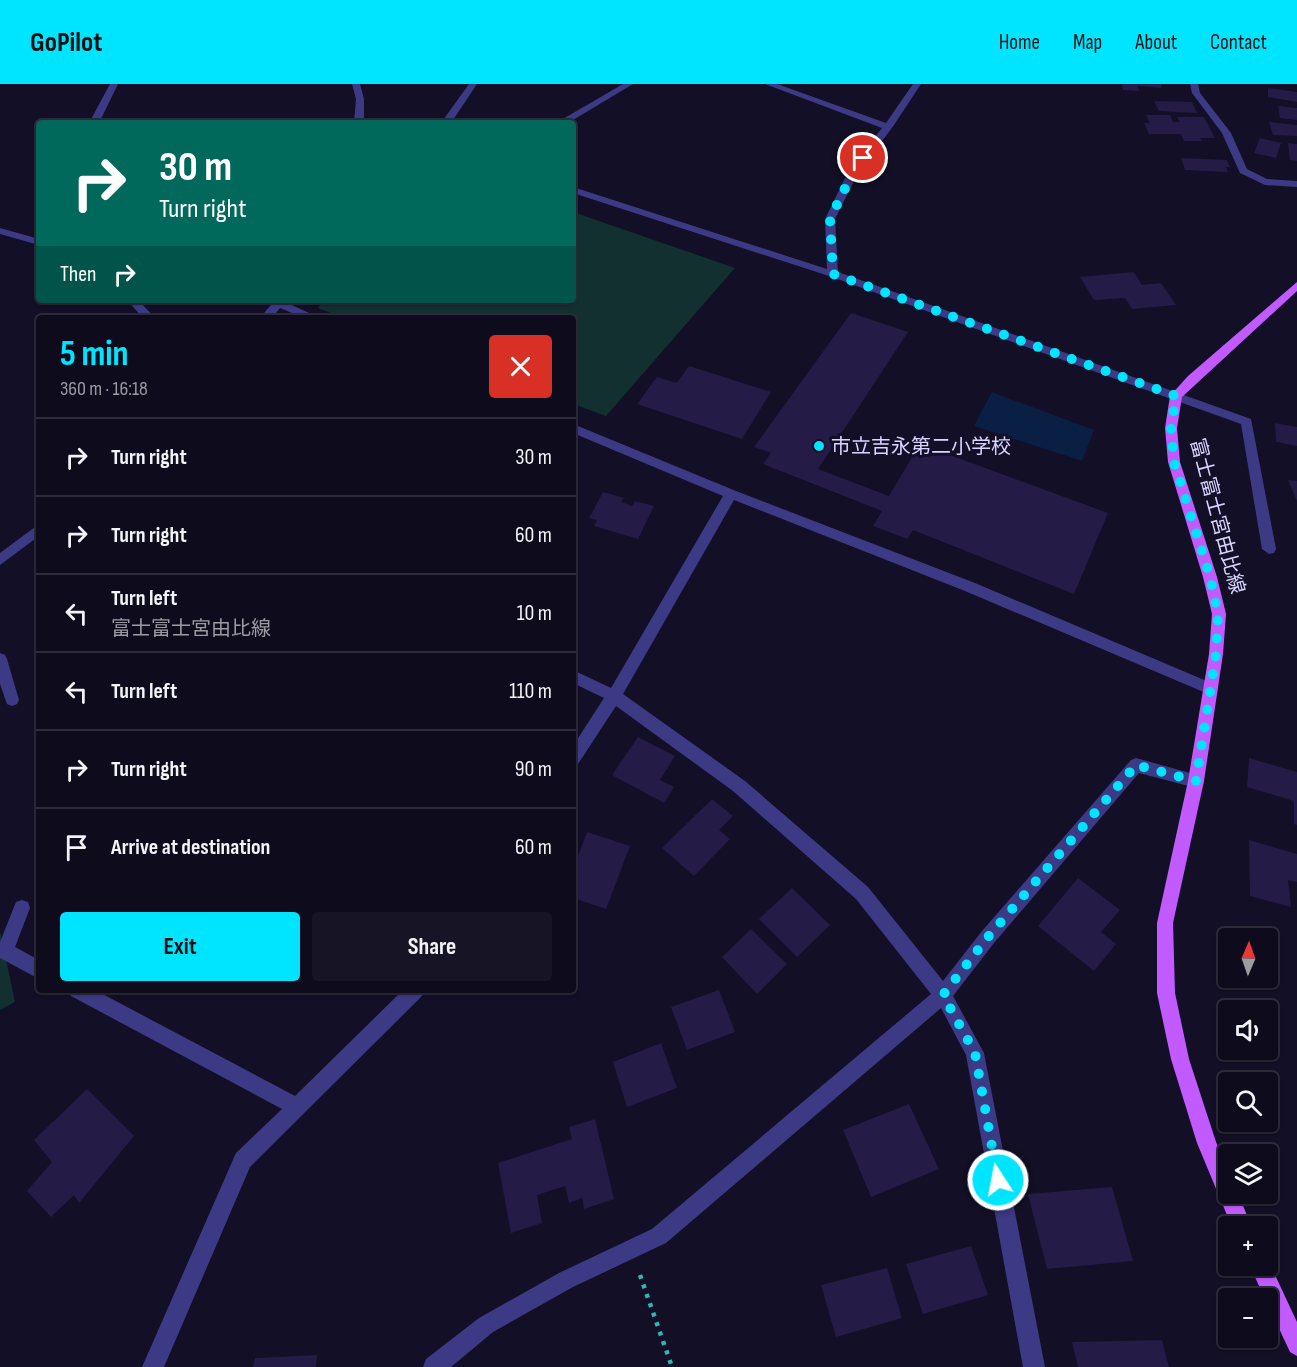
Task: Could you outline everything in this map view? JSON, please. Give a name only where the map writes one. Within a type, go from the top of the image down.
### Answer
[{"type":"main road","points":[[1176,396],[1297,285]]},
{"type":"main road","name":"富士富士宮由比線","points":[[1176,396],[1171,428],[1174,462],[1210,577],[1218,614],[1211,688],[1196,781],[1165,923],[1166,993],[1180,1059],[1207,1143],[1237,1216]]},
{"type":"main road","points":[[1265,1276],[1297,1345]]},
{"type":"street","points":[[96,120],[114,84]]},
{"type":"street","points":[[356,84],[360,99],[359,120]]},
{"type":"street","points":[[448,120],[473,84]]},
{"type":"street","points":[[566,120],[629,84]]},
{"type":"street","points":[[769,84],[888,127]]},
{"type":"street","points":[[833,274],[830,219],[853,172],[908,100],[917,84]]},
{"type":"street","points":[[1194,84],[1196,93],[1226,133],[1243,171],[1265,182],[1297,184]]},
{"type":"street","points":[[576,191],[833,274],[1247,422],[1269,549]]},
{"type":"street","points":[[0,231],[36,241]]},
{"type":"street","points":[[135,303],[146,315]]},
{"type":"street","points":[[268,315],[277,303]]},
{"type":"street","points":[[283,303],[308,315]]},
{"type":"street","points":[[576,429],[1211,688]]},
{"type":"street","points":[[576,754],[614,696],[731,494]]},
{"type":"street","points":[[0,560],[36,532]]},
{"type":"street","points":[[0,659],[12,700]]},
{"type":"street","points":[[576,677],[614,696],[739,786],[862,893],[943,995],[975,1053],[1034,1367]]},
{"type":"street","points":[[434,1367],[486,1325],[566,1280],[659,1236],[943,995],[988,937],[1136,765],[1196,781]]},
{"type":"street","points":[[22,908],[4,951],[36,968]]},
{"type":"street","points":[[83,993],[296,1106]]},
{"type":"street","points":[[153,1367],[243,1160],[413,993]]},
{"type":"path","points":[[631,1249],[672,1367]]},
{"type":"green space","points":[[576,213],[735,268],[606,416],[576,405],[576,315],[336,315],[318,308],[322,303],[576,303]]},
{"type":"green space","points":[[0,931],[15,1002],[0,1010]]},
{"type":"water","points":[[992,392],[1094,430],[1082,461],[974,426]]},
{"type":"building","points":[[1122,84],[1161,84],[1162,88],[1138,86],[1139,91],[1123,90]]},
{"type":"building","points":[[1268,88],[1297,92],[1297,102],[1268,97]]},
{"type":"building","points":[[1154,101],[1192,102],[1197,113],[1159,111]]},
{"type":"building","points":[[1278,106],[1297,108],[1297,120],[1280,118]]},
{"type":"building","points":[[1146,115],[1170,115],[1173,122],[1180,122],[1177,117],[1204,117],[1215,138],[1184,141],[1181,134],[1149,134],[1144,123],[1150,123]]},
{"type":"building","points":[[1269,122],[1297,125],[1297,136],[1273,135]]},
{"type":"building","points":[[1260,138],[1281,143],[1276,158],[1254,153]]},
{"type":"building","points":[[1288,143],[1297,144],[1297,161],[1290,160]]},
{"type":"building","points":[[1181,158],[1227,160],[1230,167],[1226,167],[1228,172],[1185,170]]},
{"type":"building","points":[[1134,272],[1142,285],[1161,283],[1176,305],[1132,309],[1125,298],[1094,300],[1080,277]]},
{"type":"building","points":[[851,313],[908,332],[818,469],[889,496],[920,444],[1108,513],[1074,594],[913,530],[907,539],[873,526],[882,511],[763,464],[771,453],[754,447]]},
{"type":"building","points":[[689,366],[771,392],[742,439],[637,404],[657,377],[677,383]]},
{"type":"building","points":[[1275,423],[1297,427],[1297,446],[1276,442]]},
{"type":"building","points":[[1288,480],[1297,481],[1297,501]]},
{"type":"building","points":[[603,492],[624,498],[621,502],[632,506],[635,501],[654,506],[638,539],[594,526],[597,520],[589,518]]},
{"type":"building","points":[[638,737],[675,756],[660,780],[674,787],[664,803],[612,775]]},
{"type":"building","points":[[1249,758],[1297,772],[1297,825],[1294,824],[1294,801],[1247,787]]},
{"type":"building","points":[[712,799],[733,816],[719,830],[730,839],[694,876],[662,848]]},
{"type":"building","points":[[587,832],[630,846],[606,909],[576,899],[576,861]]},
{"type":"building","points":[[1249,840],[1297,854],[1297,882],[1288,880],[1291,907],[1250,896]]},
{"type":"building","points":[[1078,878],[1120,910],[1101,932],[1116,944],[1094,971],[1038,926]]},
{"type":"building","points":[[792,888],[830,925],[797,957],[759,919]]},
{"type":"building","points":[[751,929],[787,964],[757,994],[722,957]]},
{"type":"building","points":[[719,990],[735,1032],[687,1050],[671,1007]]},
{"type":"building","points":[[661,1043],[677,1088],[627,1107],[613,1062]]},
{"type":"building","points":[[87,1089],[134,1136],[79,1203],[74,1195],[51,1217],[27,1191],[52,1162],[34,1140]]},
{"type":"building","points":[[909,1104],[939,1169],[871,1197],[843,1130]]},
{"type":"building","points":[[595,1119],[614,1199],[584,1209],[582,1198],[569,1203],[565,1186],[537,1195],[542,1223],[511,1233],[498,1163],[572,1139],[569,1127]]},
{"type":"building","points":[[1112,1187],[1133,1261],[1047,1269],[1028,1194]]},
{"type":"building","points":[[971,1246],[988,1295],[923,1314],[906,1264]]},
{"type":"building","points":[[887,1268],[902,1318],[836,1337],[821,1285]]},
{"type":"building","points":[[1162,1340],[1169,1367],[1078,1367],[1072,1342]]},
{"type":"building","points":[[317,1355],[316,1367],[253,1367],[255,1358]]},
{"type":"place","name":"市立吉永第二小学校","points":[[819,446]]},
{"type":"route","points":[[863,158],[853,172],[830,219],[833,274],[1176,396],[1171,428],[1174,462],[1210,577],[1218,614],[1216,654],[1196,781],[1136,765],[988,937],[943,995],[975,1053],[998,1180]]}]
